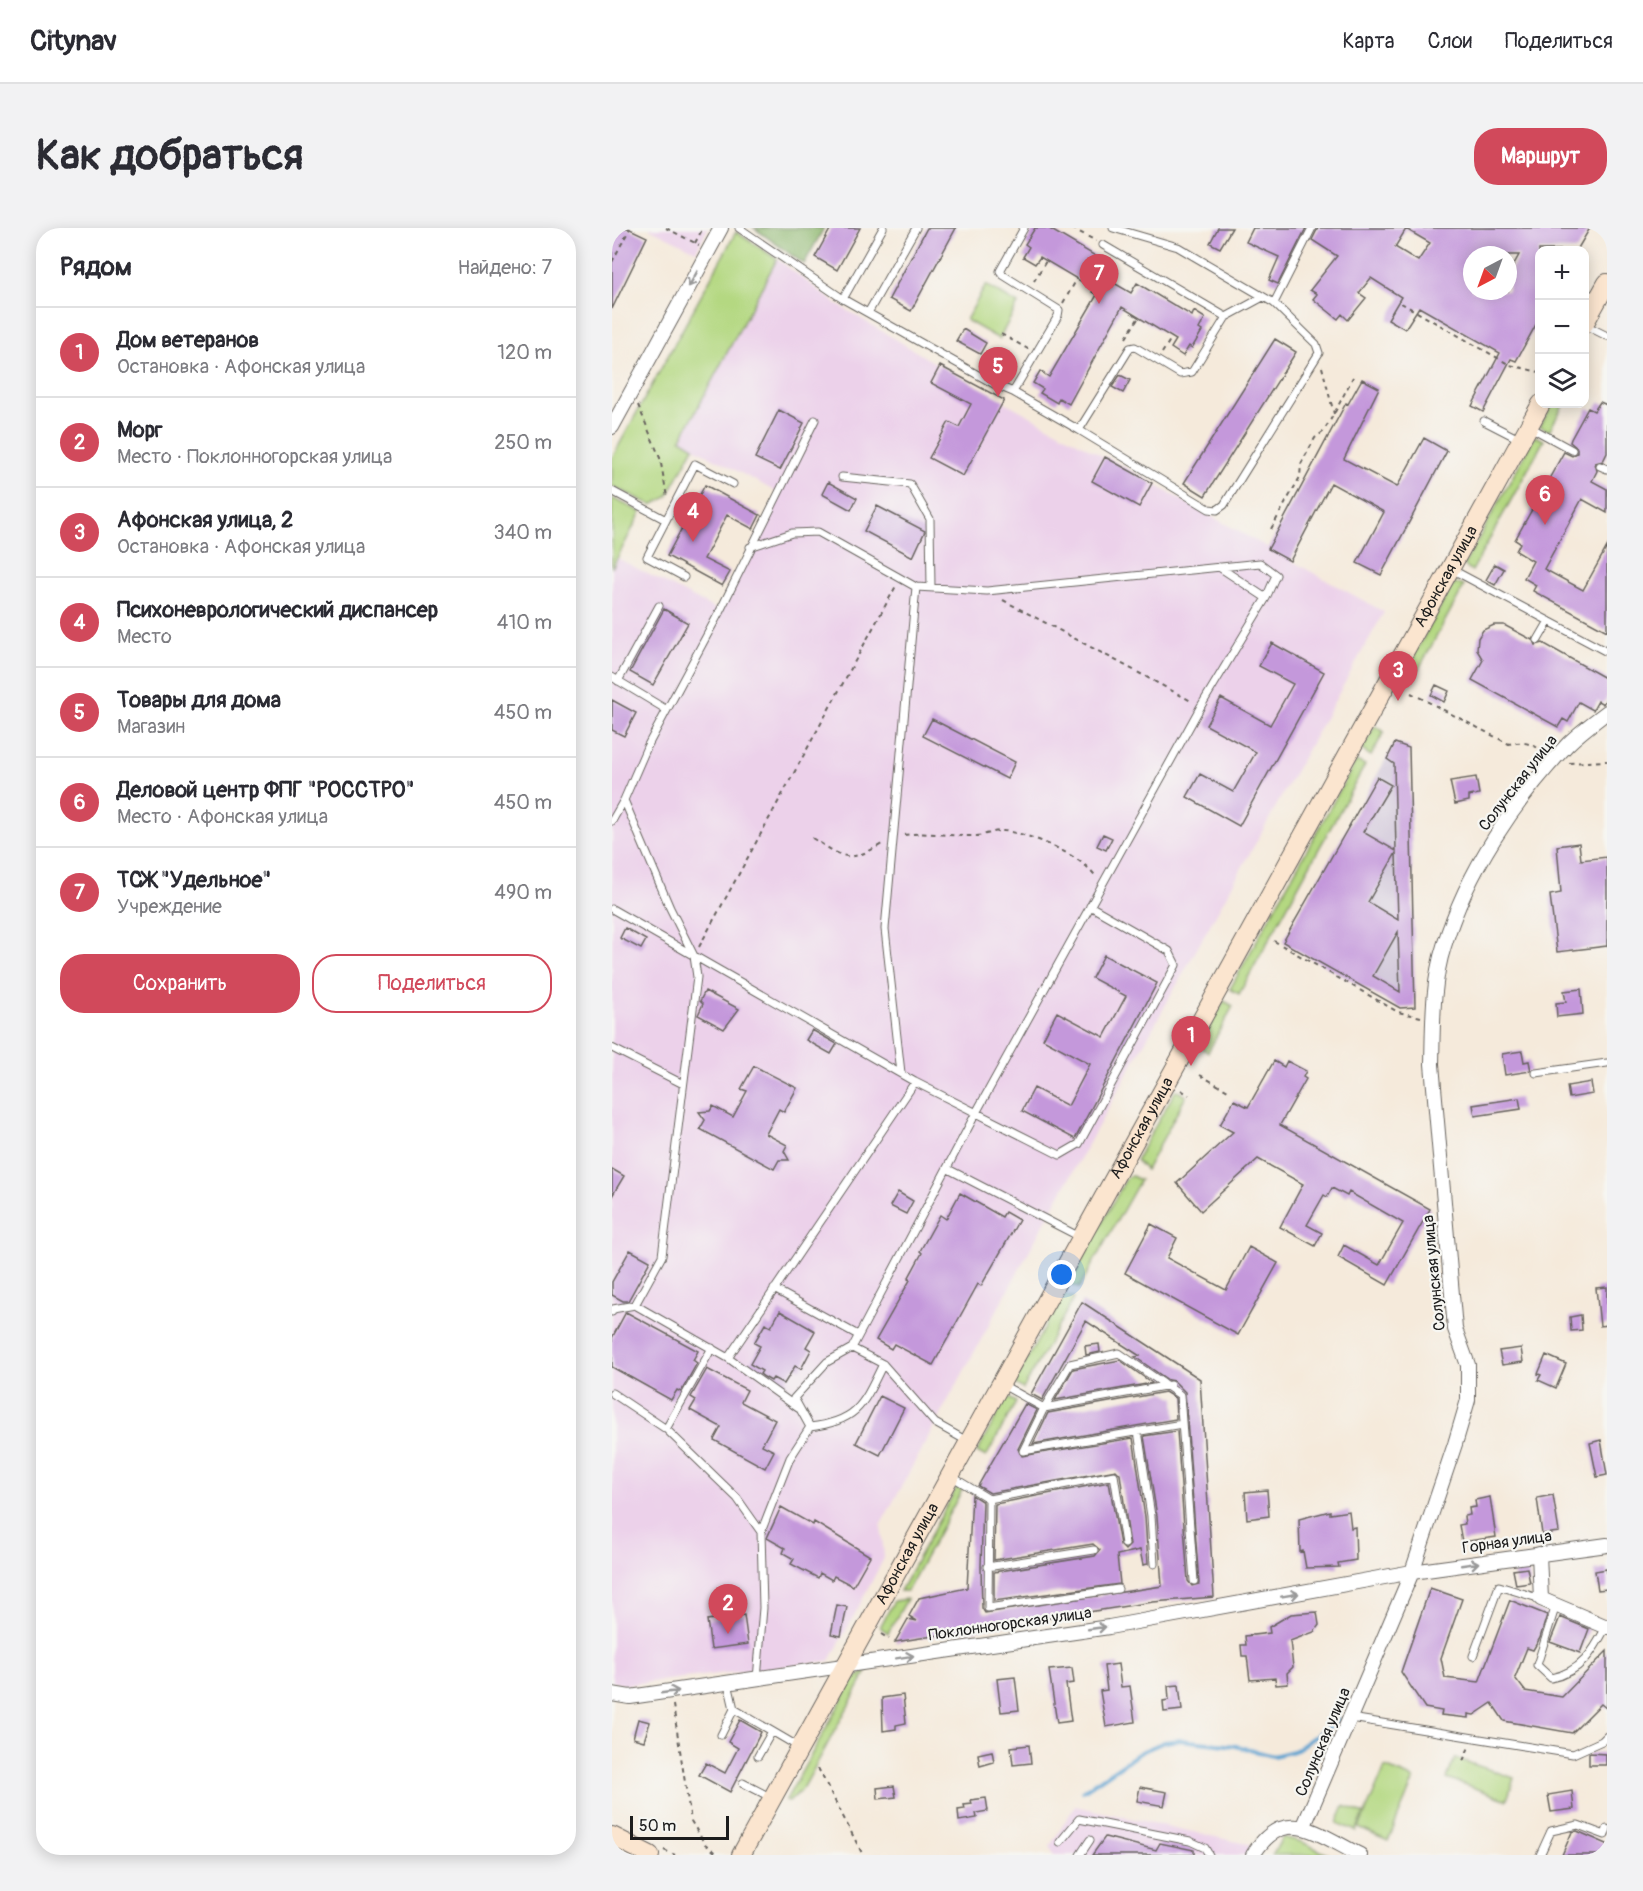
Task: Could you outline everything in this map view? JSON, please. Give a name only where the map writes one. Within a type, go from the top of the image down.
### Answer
[{"type":"street","points":[[612,427],[721,228]]},
{"type":"street","points":[[1589,312],[1597,292]]},
{"type":"street","name":"Афонская улица","points":[[741,1855],[1539,408]]},
{"type":"street","name":"Солунская улица","points":[[1303,1827],[1412,1572],[1468,1400],[1468,1365],[1455,1329],[1432,1064],[1432,1020],[1444,946],[1473,876],[1509,817],[1569,743],[1607,712]]},
{"type":"street","name":"Горная улица","points":[[1412,1572],[1607,1545]]},
{"type":"street","points":[[1539,1554],[1541,1599],[1607,1627]]},
{"type":"street","name":"Поклонногорская улица","points":[[612,1694],[630,1697],[1109,1627],[1412,1572]]},
{"type":"street","points":[[1253,1855],[1261,1842],[1276,1830],[1290,1825],[1303,1827],[1360,1855]]},
{"type":"street","points":[[612,1836],[650,1855]]},
{"type":"lane","points":[[739,228],[843,299],[994,384],[1013,392],[1209,509],[1217,510],[1224,505],[1318,353],[1316,344],[1274,303],[1178,247],[1113,228]]},
{"type":"lane","points":[[843,299],[883,228]]},
{"type":"lane","points":[[868,313],[916,228]]},
{"type":"lane","points":[[1013,392],[1058,316],[1059,310],[1000,271],[1024,228]]},
{"type":"lane","points":[[1274,303],[1312,228]]},
{"type":"lane","points":[[1103,245],[1226,317]]},
{"type":"lane","points":[[1079,430],[1130,348],[1135,347],[1180,374],[1192,372],[1226,317],[1263,297]]},
{"type":"lane","points":[[1589,327],[1607,336]]},
{"type":"lane","points":[[612,821],[624,800],[647,747],[815,420]]},
{"type":"lane","points":[[1484,421],[1572,450]]},
{"type":"lane","points":[[684,577],[647,557],[695,464],[733,484]]},
{"type":"lane","points":[[842,477],[910,484],[930,519],[931,588]]},
{"type":"lane","points":[[612,491],[666,520]]},
{"type":"lane","points":[[750,548],[792,532],[818,532],[916,586],[987,591],[1260,563],[1270,568],[1276,575],[1266,598],[1201,706],[1101,884],[977,1111],[852,1348],[828,1362],[794,1398],[810,1426]]},
{"type":"lane","points":[[1219,567],[1266,598]]},
{"type":"lane","points":[[1451,569],[1607,652]]},
{"type":"lane","points":[[901,1073],[885,929],[916,586]]},
{"type":"lane","points":[[660,606],[615,679],[667,710]]},
{"type":"lane","points":[[1538,640],[1548,621]]},
{"type":"lane","points":[[624,800],[670,908],[694,956],[697,977],[662,1256],[635,1305]]},
{"type":"lane","points":[[612,909],[915,1082],[977,1111],[1060,1155],[1079,1144],[1176,965],[1169,951],[1090,906]]},
{"type":"lane","points":[[612,1048],[683,1084]]},
{"type":"lane","points":[[1536,1073],[1607,1063]]},
{"type":"lane","points":[[728,1358],[915,1082]]},
{"type":"lane","points":[[948,1169],[1082,1238]]},
{"type":"lane","points":[[774,1289],[858,1335]]},
{"type":"lane","points":[[612,1310],[635,1305],[728,1358],[798,1408]]},
{"type":"lane","points":[[666,1429],[712,1348]]},
{"type":"lane","points":[[852,1348],[883,1364],[935,1423],[969,1443]]},
{"type":"lane","points":[[1182,1424],[1023,1451],[1044,1408],[1070,1364],[1119,1353],[1170,1385],[1180,1395],[1194,1581]]},
{"type":"lane","points":[[810,1426],[834,1424],[855,1412],[883,1364]]},
{"type":"lane","points":[[1001,1384],[1044,1408],[1170,1385]]},
{"type":"lane","points":[[612,1393],[666,1429],[737,1498],[761,1532]]},
{"type":"lane","points":[[757,1679],[763,1608],[761,1532],[790,1458],[810,1426]]},
{"type":"lane","points":[[1138,1431],[1151,1516],[1154,1564]]},
{"type":"lane","points":[[951,1476],[989,1498],[1114,1475],[1125,1545]]},
{"type":"lane","points":[[989,1498],[988,1608],[1118,1589]]},
{"type":"lane","points":[[987,1567],[1094,1550]]},
{"type":"lane","points":[[1473,1656],[1499,1586],[1541,1599]]},
{"type":"lane","points":[[1556,1605],[1537,1665],[1551,1678],[1567,1675],[1592,1654],[1607,1627]]},
{"type":"lane","points":[[721,1735],[734,1709],[728,1683]]},
{"type":"lane","points":[[734,1709],[800,1748]]},
{"type":"lane","points":[[1351,1718],[1572,1754],[1602,1741],[1607,1736]]},
{"type":"lane","points":[[758,1756],[771,1732]]},
{"type":"lane","points":[[743,1783],[772,1798]]},
{"type":"lane","points":[[1060,1842],[1079,1819],[1190,1841],[1205,1848],[1209,1855]]},
{"type":"lane","points":[[1540,1855],[1551,1831],[1578,1826],[1605,1835],[1607,1829]]},
{"type":"lane","points":[[1080,1855],[1090,1840]]},
{"type":"path","points":[[612,262],[630,228]]},
{"type":"path","points":[[666,228],[709,250]]},
{"type":"path","points":[[695,243],[703,228]]},
{"type":"path","points":[[1072,228],[1103,245]]},
{"type":"path","points":[[1032,293],[1032,284],[1046,261]]},
{"type":"path","points":[[1059,310],[1077,279]]},
{"type":"path","points":[[1401,303],[1510,365],[1535,371]]},
{"type":"path","points":[[1130,348],[1126,338],[1139,317]]},
{"type":"path","points":[[1001,334],[1036,353]]},
{"type":"path","points":[[1162,363],[1160,357],[1172,337]]},
{"type":"path","points":[[1318,353],[1334,414]]},
{"type":"path","points":[[1271,529],[1300,477],[1301,464],[1315,438],[1323,432],[1353,377]]},
{"type":"path","points":[[637,403],[660,458],[671,510],[686,521]]},
{"type":"path","points":[[694,956],[900,578]]},
{"type":"path","points":[[987,591],[1201,706]]},
{"type":"path","points":[[1411,693],[1509,744],[1520,742],[1536,746],[1555,761],[1607,761]]},
{"type":"path","points":[[812,838],[843,857],[859,857],[893,837],[920,832],[977,836],[1004,831],[1030,836],[1090,867],[1101,884]]},
{"type":"path","points":[[1274,941],[1398,1012],[1432,1020]]},
{"type":"path","points":[[1200,1076],[1230,1092]]},
{"type":"path","points":[[1177,1088],[1189,1095]]},
{"type":"path","points":[[876,1631],[889,1639]]},
{"type":"path","points":[[671,1691],[691,1821],[705,1844],[719,1855]]},
{"type":"path","points":[[1463,1761],[1473,1737]]},
{"type":"path","points":[[818,1768],[863,1855]]},
{"type":"shaded area","points":[[649,228],[708,228],[696,251]]},
{"type":"shaded area","points":[[777,259],[838,305],[940,366],[1384,612],[1046,1220],[881,1524],[884,1558],[830,1661],[624,1685],[612,1682],[612,568],[617,558],[719,611],[778,493],[680,440]]},
{"type":"shaded area","points":[[1395,743],[1409,748],[1415,1007],[1400,1008],[1283,942]]},
{"type":"shaded area","points":[[1075,1806],[1252,1845],[1246,1855],[1054,1855],[1050,1846]]},
{"type":"green space","points":[[754,228],[824,228],[804,264]]},
{"type":"green space","points":[[736,232],[777,259],[681,439],[694,447],[667,497],[652,505],[612,486],[612,458]]},
{"type":"green space","points":[[986,285],[1018,304],[999,339],[966,320]]},
{"type":"green space","points":[[1551,408],[1562,408],[1549,431],[1540,426]]},
{"type":"green space","points":[[1535,436],[1544,440],[1472,571],[1464,565]]},
{"type":"green space","points":[[612,498],[641,512],[612,568]]},
{"type":"green space","points":[[1454,583],[1464,586],[1416,674],[1406,669]]},
{"type":"green space","points":[[1375,726],[1384,732],[1371,756],[1362,750]]},
{"type":"green space","points":[[1356,761],[1365,765],[1239,994],[1230,989]]},
{"type":"green space","points":[[1224,1001],[1233,1006],[1208,1052],[1199,1047]]},
{"type":"green space","points":[[1176,1090],[1186,1096],[1146,1170],[1136,1160]]},
{"type":"green space","points":[[1132,1176],[1140,1180],[1079,1288],[1069,1284],[1127,1177]]},
{"type":"green space","points":[[1063,1294],[1074,1298],[1023,1389],[1014,1383]]},
{"type":"green space","points":[[1007,1397],[1016,1402],[986,1457],[977,1452]]},
{"type":"green space","points":[[957,1487],[962,1490],[907,1591],[900,1591]]},
{"type":"green space","points":[[907,1599],[888,1633],[880,1627],[894,1601]]},
{"type":"green space","points":[[868,1670],[804,1787],[789,1802],[786,1800],[850,1685],[855,1678]]},
{"type":"green space","points":[[1455,1758],[1514,1778],[1507,1800],[1447,1778]]},
{"type":"green space","points":[[1385,1767],[1414,1779],[1388,1841],[1359,1828]]},
{"type":"green space","points":[[1344,1806],[1364,1814],[1356,1831],[1337,1823]]},
{"type":"green space","points":[[1283,1837],[1302,1842],[1329,1855],[1272,1855]]},
{"type":"building","points":[[612,228],[628,228],[647,237],[612,309]]},
{"type":"building","points":[[831,228],[860,228],[837,270],[815,257]]},
{"type":"building","points":[[927,228],[956,228],[911,311],[889,299]]},
{"type":"building","points":[[1035,228],[1048,228],[1109,264],[1102,276],[1131,293],[1137,283],[1192,316],[1194,311],[1205,318],[1199,329],[1202,331],[1192,348],[1189,346],[1183,356],[1171,348],[1176,340],[1122,307],[1069,404],[1059,398],[1057,403],[1040,393],[1043,389],[1033,383],[1040,371],[1049,377],[1097,295],[1092,292],[1094,289],[1040,257],[1035,264],[1023,257],[1029,247],[1025,244]]},
{"type":"building","points":[[1218,228],[1232,228],[1220,248],[1210,243]]},
{"type":"building","points":[[1253,228],[1306,228],[1278,284],[1269,280],[1279,257],[1246,242]]},
{"type":"building","points":[[1318,228],[1590,228],[1579,246],[1535,246],[1535,326],[1516,361],[1511,359],[1483,412],[1472,406],[1500,353],[1419,307],[1405,329],[1388,319],[1401,297],[1371,278],[1359,293],[1366,298],[1348,320],[1342,314],[1338,319],[1313,299],[1317,294],[1310,290],[1337,256],[1312,240]],"holes":[[[1406,229],[1430,243],[1418,261],[1395,247]]]},
{"type":"building","points":[[963,329],[986,343],[980,354],[956,341]]},
{"type":"building","points":[[1275,339],[1296,352],[1205,496],[1184,483]]},
{"type":"building","points":[[940,366],[1004,400],[963,476],[929,458],[949,422],[959,427],[971,404],[931,383]]},
{"type":"building","points":[[1120,375],[1130,380],[1123,393],[1112,387]]},
{"type":"building","points":[[1362,379],[1379,388],[1344,459],[1397,487],[1424,438],[1447,451],[1381,575],[1357,563],[1384,512],[1331,483],[1290,561],[1268,549],[1346,403],[1348,404]]},
{"type":"building","points":[[1600,402],[1607,405],[1607,453],[1603,461],[1595,463],[1597,471],[1592,481],[1607,489],[1607,513],[1582,499],[1544,569],[1583,590],[1607,547],[1607,631],[1533,591],[1536,585],[1524,578],[1533,561],[1516,551],[1520,543],[1515,540],[1564,452],[1572,456],[1577,453],[1577,448],[1570,442],[1571,439],[1588,408],[1594,411]]},
{"type":"building","points":[[779,410],[804,423],[780,470],[755,458]]},
{"type":"building","points":[[1105,457],[1152,483],[1139,507],[1092,481]]},
{"type":"building","points":[[828,482],[857,498],[851,510],[822,494]]},
{"type":"building","points":[[705,485],[760,515],[753,529],[727,515],[704,559],[730,572],[722,586],[667,556]]},
{"type":"building","points":[[877,506],[925,531],[913,557],[864,531]]},
{"type":"building","points":[[1495,564],[1504,569],[1495,585],[1486,580]]},
{"type":"building","points":[[664,609],[688,623],[653,685],[630,672]]},
{"type":"building","points":[[1494,625],[1504,625],[1532,640],[1533,638],[1536,645],[1543,643],[1607,679],[1607,697],[1603,704],[1598,701],[1593,710],[1579,702],[1568,722],[1563,719],[1558,727],[1472,680],[1483,660],[1477,650],[1478,638],[1483,630]]},
{"type":"building","points":[[1272,643],[1324,672],[1239,826],[1187,797],[1200,774],[1233,792],[1256,752],[1206,725],[1221,698],[1270,725],[1293,684],[1259,666]]},
{"type":"building","points":[[1436,685],[1449,691],[1444,702],[1431,695]]},
{"type":"building","points":[[612,700],[636,713],[624,736],[612,730]]},
{"type":"building","points":[[932,719],[1015,762],[1007,779],[923,736]]},
{"type":"building","points":[[1395,743],[1409,748],[1415,1007],[1400,1008],[1283,942],[1377,777],[1391,785],[1363,832],[1396,851],[1394,764],[1387,759]],"holes":[[[1396,853],[1398,920],[1368,902]],[[1398,932],[1400,992],[1373,976]]]},
{"type":"building","points":[[1476,777],[1479,794],[1469,796],[1469,801],[1455,804],[1450,781]]},
{"type":"building","points":[[1103,834],[1112,838],[1106,850],[1097,846]]},
{"type":"building","points":[[1579,843],[1581,860],[1607,857],[1607,946],[1557,952],[1550,895],[1561,893],[1557,846]]},
{"type":"building","points":[[625,928],[646,940],[641,949],[620,938]]},
{"type":"building","points":[[1104,955],[1157,983],[1075,1139],[1022,1111],[1034,1088],[1068,1106],[1090,1064],[1043,1039],[1057,1012],[1104,1037],[1126,996],[1092,978]]},
{"type":"building","points":[[1581,989],[1583,1014],[1557,1017],[1556,1003],[1566,1002],[1564,991]]},
{"type":"building","points":[[705,991],[739,1009],[724,1029],[698,1015],[703,1004],[700,1001]]},
{"type":"building","points":[[812,1030],[837,1044],[831,1054],[806,1040]]},
{"type":"building","points":[[1522,1051],[1524,1062],[1529,1061],[1531,1071],[1505,1075],[1502,1054]]},
{"type":"building","points":[[1274,1061],[1284,1067],[1287,1061],[1306,1071],[1303,1077],[1306,1079],[1280,1125],[1430,1209],[1387,1285],[1338,1257],[1344,1245],[1379,1265],[1403,1223],[1349,1192],[1347,1196],[1332,1188],[1327,1197],[1324,1195],[1307,1225],[1322,1233],[1315,1246],[1280,1227],[1303,1184],[1258,1159],[1201,1211],[1177,1183],[1233,1132],[1220,1125],[1234,1100],[1248,1107]]},
{"type":"building","points":[[754,1066],[797,1088],[784,1112],[779,1109],[766,1134],[787,1145],[784,1151],[789,1160],[779,1160],[774,1169],[700,1129],[705,1120],[699,1112],[710,1111],[713,1106],[733,1117],[747,1091],[741,1089]]},
{"type":"building","points":[[1591,1082],[1593,1094],[1569,1098],[1567,1086]]},
{"type":"building","points":[[1519,1098],[1521,1109],[1475,1116],[1473,1105]]},
{"type":"building","points":[[612,1169],[624,1176],[612,1196]]},
{"type":"building","points":[[898,1192],[913,1201],[906,1214],[890,1206]]},
{"type":"building","points":[[960,1193],[1002,1217],[1005,1212],[1019,1220],[981,1286],[978,1284],[933,1365],[894,1344],[891,1349],[876,1340],[910,1280],[908,1279],[922,1253],[920,1251],[940,1215],[946,1219]]},
{"type":"building","points":[[1151,1224],[1177,1238],[1167,1258],[1226,1290],[1249,1247],[1278,1263],[1238,1335],[1125,1273]]},
{"type":"building","points":[[630,1250],[650,1261],[628,1301],[623,1301],[612,1295],[612,1282]]},
{"type":"building","points":[[1607,1287],[1607,1325],[1600,1326],[1596,1288]]},
{"type":"building","points":[[1082,1302],[1200,1379],[1214,1597],[1153,1602],[895,1642],[908,1619],[917,1621],[909,1616],[919,1598],[967,1588],[972,1495],[983,1502],[981,1567],[982,1608],[985,1613],[1162,1586],[1157,1516],[1144,1436],[1177,1431],[1188,1581],[1192,1586],[1199,1584],[1185,1392],[1174,1381],[1168,1380],[1135,1357],[1140,1356],[1086,1321],[1042,1400],[1031,1394]]},
{"type":"building","points":[[780,1311],[815,1331],[806,1347],[811,1350],[801,1369],[795,1366],[784,1384],[773,1378],[771,1381],[764,1377],[760,1374],[762,1371],[750,1364],[760,1346],[754,1343],[765,1324],[771,1327]]},
{"type":"building","points":[[626,1312],[698,1351],[693,1360],[697,1363],[681,1392],[677,1390],[671,1400],[612,1367],[612,1338]]},
{"type":"building","points":[[1581,1315],[1582,1330],[1571,1331],[1570,1317]]},
{"type":"building","points":[[1099,1344],[1100,1352],[1086,1355],[1085,1346]]},
{"type":"building","points":[[1521,1348],[1523,1362],[1502,1365],[1499,1351]]},
{"type":"building","points":[[1546,1355],[1566,1364],[1556,1388],[1538,1380],[1541,1375],[1538,1374]]},
{"type":"building","points":[[1120,1360],[1152,1383],[1055,1400],[1073,1369]]},
{"type":"building","points":[[707,1369],[747,1390],[741,1402],[775,1420],[762,1445],[774,1451],[765,1468],[714,1440],[721,1427],[690,1410],[696,1400],[691,1397]]},
{"type":"building","points":[[1165,1392],[1175,1398],[1176,1419],[1033,1444],[1048,1413]]},
{"type":"building","points":[[880,1396],[904,1408],[880,1455],[856,1443]]},
{"type":"building","points":[[1025,1404],[1037,1410],[1018,1449],[1022,1456],[1133,1438],[1145,1517],[1148,1564],[1143,1565],[1140,1550],[1117,1555],[1120,1584],[994,1601],[994,1572],[1095,1556],[1100,1550],[1093,1544],[994,1560],[995,1504],[1109,1482],[1120,1545],[1125,1550],[1130,1545],[1120,1474],[1116,1470],[990,1493],[978,1486]]},
{"type":"building","points":[[1601,1440],[1607,1475],[1597,1477],[1590,1443]]},
{"type":"building","points":[[1267,1490],[1269,1516],[1247,1519],[1245,1492]]},
{"type":"building","points":[[1553,1495],[1559,1532],[1542,1534],[1537,1498]]},
{"type":"building","points":[[1490,1497],[1496,1537],[1462,1542],[1459,1525],[1465,1524],[1464,1516],[1470,1515],[1469,1508],[1476,1507],[1475,1500]]},
{"type":"building","points":[[781,1507],[813,1525],[814,1522],[870,1556],[853,1586],[834,1576],[832,1580],[820,1573],[818,1578],[791,1564],[794,1559],[783,1553],[785,1548],[767,1538]]},
{"type":"building","points":[[1330,1511],[1330,1514],[1349,1511],[1351,1528],[1355,1527],[1356,1560],[1338,1563],[1339,1567],[1306,1568],[1303,1551],[1300,1552],[1299,1519]]},
{"type":"building","points":[[1527,1568],[1530,1583],[1516,1585],[1513,1570]]},
{"type":"building","points":[[1607,1569],[1607,1589],[1598,1590],[1595,1571]]},
{"type":"building","points":[[1430,1588],[1462,1599],[1441,1658],[1445,1678],[1479,1682],[1510,1600],[1547,1615],[1540,1638],[1533,1650],[1527,1648],[1515,1678],[1525,1691],[1562,1697],[1607,1651],[1607,1709],[1601,1704],[1572,1733],[1504,1721],[1492,1703],[1474,1715],[1468,1714],[1468,1718],[1441,1715],[1442,1711],[1425,1708],[1401,1672]]},
{"type":"building","points":[[837,1605],[847,1607],[841,1636],[831,1634]]},
{"type":"building","points":[[1317,1612],[1319,1625],[1314,1632],[1290,1641],[1293,1667],[1287,1673],[1288,1684],[1276,1685],[1275,1678],[1250,1680],[1247,1656],[1242,1656],[1241,1645],[1246,1645],[1245,1636],[1270,1633],[1269,1627],[1291,1614]]},
{"type":"building","points":[[744,1615],[748,1644],[711,1649],[707,1620]]},
{"type":"building","points":[[1560,1617],[1589,1629],[1580,1653],[1550,1642]]},
{"type":"building","points":[[1118,1664],[1121,1687],[1130,1686],[1135,1722],[1106,1727],[1100,1691],[1107,1690],[1104,1666]]},
{"type":"building","points":[[1072,1668],[1074,1683],[1066,1684],[1071,1721],[1057,1723],[1049,1670]]},
{"type":"building","points":[[1015,1677],[1019,1710],[1001,1712],[997,1679]]},
{"type":"building","points":[[1179,1685],[1182,1710],[1164,1712],[1163,1701],[1169,1700],[1168,1686]]},
{"type":"building","points":[[903,1695],[906,1723],[896,1725],[896,1729],[883,1731],[882,1698]]},
{"type":"building","points":[[638,1719],[650,1722],[644,1741],[633,1738]]},
{"type":"building","points":[[740,1720],[761,1732],[730,1792],[699,1775],[706,1763],[725,1773],[738,1748],[728,1742]]},
{"type":"building","points":[[1029,1745],[1031,1763],[1013,1765],[1011,1747]]},
{"type":"building","points":[[992,1751],[994,1762],[980,1766],[978,1754]]},
{"type":"building","points":[[1589,1753],[1606,1754],[1606,1765],[1589,1765]]},
{"type":"building","points":[[894,1786],[896,1797],[878,1799],[877,1788]]},
{"type":"building","points":[[1140,1787],[1167,1792],[1164,1806],[1137,1801]]},
{"type":"building","points":[[1572,1791],[1574,1809],[1551,1812],[1548,1795]]},
{"type":"building","points":[[986,1798],[988,1811],[976,1813],[977,1818],[959,1821],[958,1810],[965,1809],[964,1805],[972,1804],[971,1800]]},
{"type":"building","points":[[1577,1831],[1607,1844],[1607,1855],[1562,1855],[1572,1832]]},
{"type":"building","points":[[1105,1837],[1156,1850],[1160,1843],[1194,1850],[1194,1855],[1092,1855]]},
{"type":"waterway","points":[[1083,1791],[1141,1752],[1164,1742],[1180,1740],[1236,1746],[1273,1756],[1294,1751],[1340,1719]]},
{"type":"place","name":"ТСЖ \"Удельное\"","points":[[1099,304]]},
{"type":"place","name":"Товары для дома","points":[[998,397]]},
{"type":"place","name":"Деловой центр ФПГ \"РОССТРО\"","points":[[1545,525]]},
{"type":"place","name":"Психоневрологический диспансер","points":[[693,542]]},
{"type":"place","name":"Афонская улица, 2","points":[[1398,701]]},
{"type":"place","name":"Дом ветеранов","points":[[1191,1066]]},
{"type":"place","name":"Морг","points":[[728,1634]]}]
